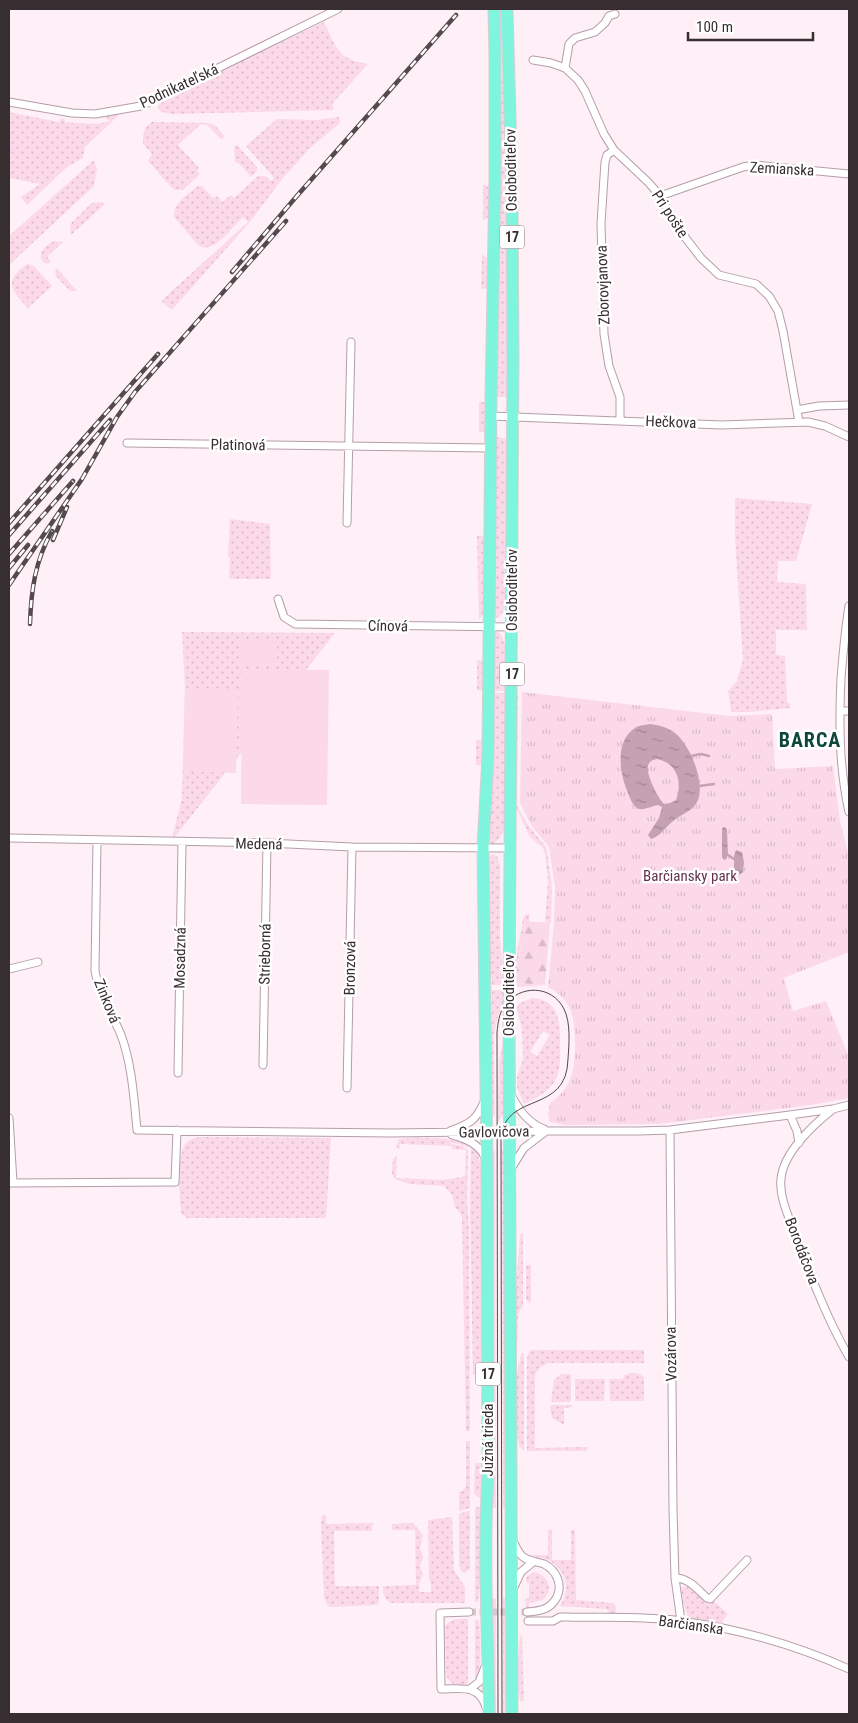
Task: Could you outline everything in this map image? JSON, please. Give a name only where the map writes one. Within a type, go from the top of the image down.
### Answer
[{"type":"main road","name":"Osloboditeľov","points":[[487,1166],[483,848],[488,756],[490,416],[495,169],[494,9]]},
{"type":"main road","name":"Osloboditeľov","points":[[507,9],[512,187],[512,627],[509,848],[510,1171]]},
{"type":"main road","name":"Južná trieda","points":[[487,1166],[488,1476],[486,1582],[489,1714]]},
{"type":"main road","name":"Južná trieda","points":[[510,1171],[512,1714]]},
{"type":"street","name":"Podnikateľská","points":[[9,102],[72,113],[95,114],[141,106],[338,9]]},
{"type":"street","points":[[533,60],[565,68],[569,44],[574,38],[595,32],[605,23],[609,16],[615,14]]},
{"type":"street","name":"Pri pošte","points":[[565,68],[578,80],[585,91],[604,134],[614,150],[660,196],[681,232],[707,264],[726,277],[756,284],[769,296],[778,311],[783,331],[800,422]]},
{"type":"street","name":"Zborovjanova","points":[[614,150],[607,155],[605,162],[601,222],[606,354],[620,397],[620,420]]},
{"type":"street","name":"Zemianska","points":[[660,196],[743,167],[755,165],[849,174]]},
{"type":"street","points":[[348,523],[351,342]]},
{"type":"street","points":[[798,410],[818,406],[849,405]]},
{"type":"street","name":"Hečkova","points":[[490,416],[722,424],[800,422],[826,426],[849,437]]},
{"type":"street","name":"Platinová","points":[[127,444],[490,448]]},
{"type":"street","name":"Cínová","points":[[278,599],[284,616],[295,624],[512,627]]},
{"type":"street","points":[[849,606],[844,640],[840,711],[842,772],[849,812]]},
{"type":"street","points":[[840,711],[849,711]]},
{"type":"street","name":"Medená","points":[[9,838],[182,843],[266,843],[352,847],[509,848]]},
{"type":"street","name":"Zinková","points":[[97,841],[96,982],[121,1036],[126,1053],[137,1130]]},
{"type":"street","name":"Mosadzná","points":[[178,1073],[182,843]]},
{"type":"street","name":"Strieborná","points":[[263,1066],[266,843]]},
{"type":"street","name":"Bronzová","points":[[348,1088],[352,847]]},
{"type":"street","points":[[9,968],[38,962]]},
{"type":"street","points":[[510,1092],[519,1109],[530,1122],[547,1131],[524,1148],[510,1171]]},
{"type":"street","points":[[444,1133],[473,1121],[479,1114],[485,1100]]},
{"type":"street","name":"Gavlovičova","points":[[137,1130],[444,1133],[670,1130],[790,1115],[849,1105]]},
{"type":"street","name":"Borodáčova","points":[[832,1109],[819,1120],[789,1156],[780,1180],[785,1207],[809,1272],[833,1329],[849,1357]]},
{"type":"street","points":[[790,1115],[797,1131],[799,1143]]},
{"type":"street","points":[[9,1118],[11,1182],[175,1182],[177,1130]]},
{"type":"street","name":"Vozárova","points":[[670,1130],[673,1510],[675,1578],[680,1621]]},
{"type":"street","points":[[444,1133],[465,1139],[474,1144],[484,1155],[487,1166]]},
{"type":"street","points":[[512,1538],[519,1553],[554,1572],[559,1581],[558,1592],[553,1603],[540,1611],[527,1612]]},
{"type":"street","points":[[675,1578],[682,1578],[688,1581],[710,1599],[747,1560]]},
{"type":"street","points":[[512,1593],[521,1572],[533,1562]]},
{"type":"street","points":[[469,1612],[440,1613],[441,1689],[470,1689],[476,1691],[483,1698],[489,1714]]},
{"type":"street","name":"Barčianska","points":[[528,1621],[554,1621],[560,1617],[680,1621],[773,1640],[849,1669]]},
{"type":"street","points":[[470,1689],[481,1678],[488,1658]]},
{"type":"green space","points":[[324,22],[335,45],[344,55],[358,62],[368,64],[332,104],[334,110],[172,114],[161,112],[158,108],[163,98]]},
{"type":"green space","points":[[504,78],[507,181],[508,397],[497,397],[496,384],[500,80]]},
{"type":"green space","points":[[9,112],[59,122],[61,118],[65,122],[88,124],[110,121],[105,116],[120,114],[85,147],[83,158],[67,167],[27,205],[21,197],[40,184],[9,178]]},
{"type":"green space","points":[[339,117],[340,123],[309,149],[283,178],[249,223],[172,310],[161,301],[248,222],[243,217],[222,239],[210,247],[198,245],[174,217],[176,207],[182,199],[198,186],[202,186],[213,198],[217,196],[222,202],[231,195],[234,198],[258,176],[265,176],[271,181],[274,178],[246,146],[277,119],[316,120]]},
{"type":"green space","points":[[152,122],[209,123],[215,125],[224,136],[221,139],[207,125],[201,124],[178,145],[199,168],[197,171],[200,174],[183,190],[172,188],[148,161],[152,154],[143,144],[143,137],[145,129]]},
{"type":"green space","points":[[237,145],[257,167],[257,171],[251,177],[240,164],[235,162],[234,146]]},
{"type":"green space","points":[[94,160],[97,170],[94,186],[9,265],[9,236]]},
{"type":"green space","points":[[483,185],[490,189],[489,217],[483,220]]},
{"type":"green space","points":[[100,202],[105,204],[71,235],[70,225],[72,222],[92,203]]},
{"type":"green space","points":[[54,241],[63,242],[47,257],[51,261],[48,264],[41,259],[41,253],[45,247]]},
{"type":"green space","points":[[482,254],[488,259],[488,288],[481,289]]},
{"type":"green space","points":[[27,264],[34,266],[52,286],[28,308],[17,296],[12,286],[12,281],[19,270]]},
{"type":"green space","points":[[57,268],[77,291],[70,291],[56,276],[55,271]]},
{"type":"green space","points":[[479,402],[485,402],[485,432],[479,432]]},
{"type":"green space","points":[[496,437],[508,439],[506,604],[502,614],[497,618],[495,616]]},
{"type":"green space","points":[[735,498],[812,504],[796,561],[778,561],[777,582],[806,584],[807,630],[776,630],[776,655],[785,656],[787,702],[790,704],[790,708],[731,712],[728,691],[737,681],[743,660],[735,538]]},
{"type":"green space","points":[[230,519],[270,524],[271,579],[229,579]]},
{"type":"green space","points":[[477,536],[485,536],[484,613],[479,620]]},
{"type":"green space","points":[[496,631],[500,633],[505,644],[505,691],[494,691],[494,633]]},
{"type":"green space","points":[[182,632],[335,633],[171,842],[182,798],[185,688]]},
{"type":"green space","points":[[239,642],[277,642],[277,665],[239,665]]},
{"type":"green space","points":[[477,660],[484,661],[482,691],[477,690]]},
{"type":"green space","points":[[242,669],[329,670],[327,805],[241,804]]},
{"type":"green space","points":[[185,688],[238,689],[236,773],[183,771]]},
{"type":"green space","points":[[516,692],[518,692],[517,806],[528,825],[546,847],[552,886],[551,923],[545,922],[548,880],[545,854],[543,848],[530,837],[515,805]]},
{"type":"green space","name":"Barčiansky park","points":[[522,692],[730,716],[772,714],[775,769],[833,766],[840,821],[849,857],[849,952],[784,978],[793,1011],[826,1001],[849,1057],[849,1098],[811,1105],[659,1124],[566,1125],[550,1122],[548,1115],[550,1103],[564,1091],[571,1077],[574,1061],[575,1033],[573,1017],[567,1004],[563,998],[548,987],[554,923],[555,887],[549,847],[533,828],[520,803]]},
{"type":"green space","points":[[494,693],[505,693],[505,825],[500,837],[491,844],[488,837]]},
{"type":"green space","points":[[476,740],[483,740],[483,765],[476,765]]},
{"type":"green space","points":[[492,854],[497,856],[500,866],[500,936],[504,985],[492,985],[488,937],[489,857]]},
{"type":"green space","points":[[529,914],[529,921],[525,921],[516,982],[517,954],[523,919],[525,915]]},
{"type":"green space","points":[[525,921],[550,923],[545,985],[516,983]]},
{"type":"green space","points":[[516,983],[545,985],[518,987]]},
{"type":"green space","points":[[492,990],[504,990],[505,1003],[498,1015],[494,1036],[495,1119],[492,1111]]},
{"type":"green space","points":[[532,998],[549,1003],[557,1014],[560,1030],[560,1064],[555,1081],[537,1097],[524,1104],[517,1087],[517,1077],[523,1059],[522,1029],[517,1010],[518,1004]],"holes":[[[543,1031],[550,1035],[537,1056],[530,1052]]]},
{"type":"green space","points":[[504,1037],[504,1115],[498,1121],[499,1060]]},
{"type":"green space","points":[[202,1137],[331,1138],[326,1218],[187,1218],[181,1213],[180,1162],[185,1145],[191,1139]]},
{"type":"green space","points":[[434,1138],[468,1144],[468,1147],[451,1142],[451,1144],[462,1146],[468,1150],[470,1431],[466,1431],[462,1216],[455,1207],[452,1195],[444,1186],[409,1184],[395,1179],[392,1174],[394,1158],[397,1156],[396,1178],[443,1180],[462,1177],[465,1175],[466,1150],[452,1149],[452,1146],[400,1144],[399,1149],[396,1146],[399,1139]]},
{"type":"green space","points":[[471,1147],[477,1153],[482,1168],[483,1374],[473,1374],[470,1206]]},
{"type":"green space","points":[[495,1149],[496,1508],[492,1508],[492,1592],[491,1531],[493,1470],[493,1152]]},
{"type":"green space","points":[[502,1149],[504,1152],[508,1598],[506,1714],[503,1714],[503,1598],[506,1598],[506,1508],[503,1508]]},
{"type":"green space","points":[[520,1234],[523,1234],[523,1306],[518,1314],[516,1353],[516,1289]]},
{"type":"green space","points":[[526,1265],[531,1265],[531,1303],[526,1300]]},
{"type":"green space","points":[[531,1350],[644,1350],[644,1363],[549,1363],[540,1367],[535,1375],[535,1448],[587,1447],[587,1451],[527,1451],[527,1359]]},
{"type":"green space","points":[[523,1353],[524,1451],[519,1446],[516,1427],[516,1379],[521,1354]]},
{"type":"green space","points":[[630,1373],[640,1374],[644,1377],[644,1401],[610,1401],[609,1379],[623,1379],[625,1375]]},
{"type":"green space","points":[[561,1374],[571,1374],[571,1401],[551,1402],[554,1380]]},
{"type":"green space","points":[[575,1379],[605,1379],[604,1401],[575,1401]]},
{"type":"green space","points":[[550,1405],[572,1405],[572,1407],[564,1408],[564,1425],[552,1418]]},
{"type":"green space","points":[[466,1441],[470,1441],[470,1508],[459,1511],[459,1493],[466,1487]]},
{"type":"green space","points":[[475,1463],[483,1463],[482,1499],[474,1494]]},
{"type":"green space","points":[[481,1506],[481,1569],[478,1602],[475,1602],[475,1508]]},
{"type":"green space","points":[[470,1510],[470,1568],[465,1573],[461,1571],[459,1566],[459,1514]]},
{"type":"green space","points":[[326,1515],[326,1524],[374,1523],[372,1531],[334,1531],[335,1586],[379,1586],[379,1602],[377,1605],[330,1607],[327,1605],[324,1598],[321,1525],[322,1516]]},
{"type":"green space","points":[[452,1517],[454,1570],[465,1587],[465,1603],[389,1602],[384,1596],[383,1586],[416,1585],[415,1530],[392,1530],[392,1524],[388,1524],[413,1523],[423,1535],[420,1548],[423,1557],[420,1566],[423,1575],[419,1584],[419,1592],[431,1592],[428,1520]]},
{"type":"green space","points":[[548,1530],[552,1530],[552,1560],[571,1560],[571,1530],[575,1530],[576,1600],[612,1603],[616,1606],[616,1613],[609,1614],[607,1609],[560,1606],[566,1592],[562,1572],[552,1562],[529,1555],[548,1555]]},
{"type":"green space","points":[[535,1572],[547,1580],[549,1588],[543,1600],[529,1603],[529,1608],[526,1609],[525,1599],[529,1598],[529,1583],[526,1582],[526,1578]]},
{"type":"green space","points":[[689,1586],[709,1605],[714,1601],[728,1614],[720,1625],[688,1618],[681,1587]]},
{"type":"green space","points":[[492,1598],[496,1598],[496,1714],[494,1714]]},
{"type":"green space","points":[[458,1619],[468,1619],[468,1682],[466,1685],[456,1684],[449,1680],[446,1674],[445,1627],[449,1622]]},
{"type":"green space","points":[[475,1620],[479,1620],[480,1652],[478,1676],[475,1681]]},
{"type":"green space","points":[[522,1634],[524,1701],[520,1701],[516,1678],[520,1637]]},
{"type":"water","points":[[650,724],[666,728],[681,739],[695,764],[700,792],[696,804],[690,810],[675,819],[657,836],[651,839],[648,835],[659,818],[662,807],[658,805],[639,809],[635,806],[625,786],[621,768],[621,750],[628,734],[637,727]],"holes":[[[657,759],[664,761],[677,774],[679,787],[676,800],[664,804],[653,786],[648,770],[651,761]]]},
{"type":"water","points":[[725,827],[727,830],[728,855],[724,860],[722,857],[722,828]]},
{"type":"water","points":[[736,850],[742,852],[744,862],[743,872],[739,875],[734,871]]},
{"type":"waterway","points":[[691,756],[701,754],[709,756]]},
{"type":"waterway","points":[[699,786],[714,784]]},
{"type":"waterway","points":[[728,855],[734,859]]},
{"type":"tunnel","points":[[469,1612],[527,1612]]},
{"type":"tram line","points":[[498,1714],[497,1032],[498,1022],[504,1006],[518,994],[536,990],[552,995],[564,1009],[569,1027],[569,1047],[565,1077],[558,1088],[548,1096],[513,1113],[505,1123],[501,1137],[502,1714]]},
{"type":"railway","points":[[232,272],[456,15]]},
{"type":"railway","points":[[9,585],[82,479],[117,417],[135,392],[286,221]]},
{"type":"railway","points":[[9,523],[158,354]]},
{"type":"railway","points":[[9,535],[110,420]]},
{"type":"railway","points":[[9,554],[73,481]]},
{"type":"railway","points":[[53,540],[67,507]]},
{"type":"railway","points":[[30,624],[35,576],[46,542],[52,531]]},
{"type":"railway","points":[[9,568],[28,545]]},
{"type":"district","name":"BARCA","points":[[810,740]]}]
